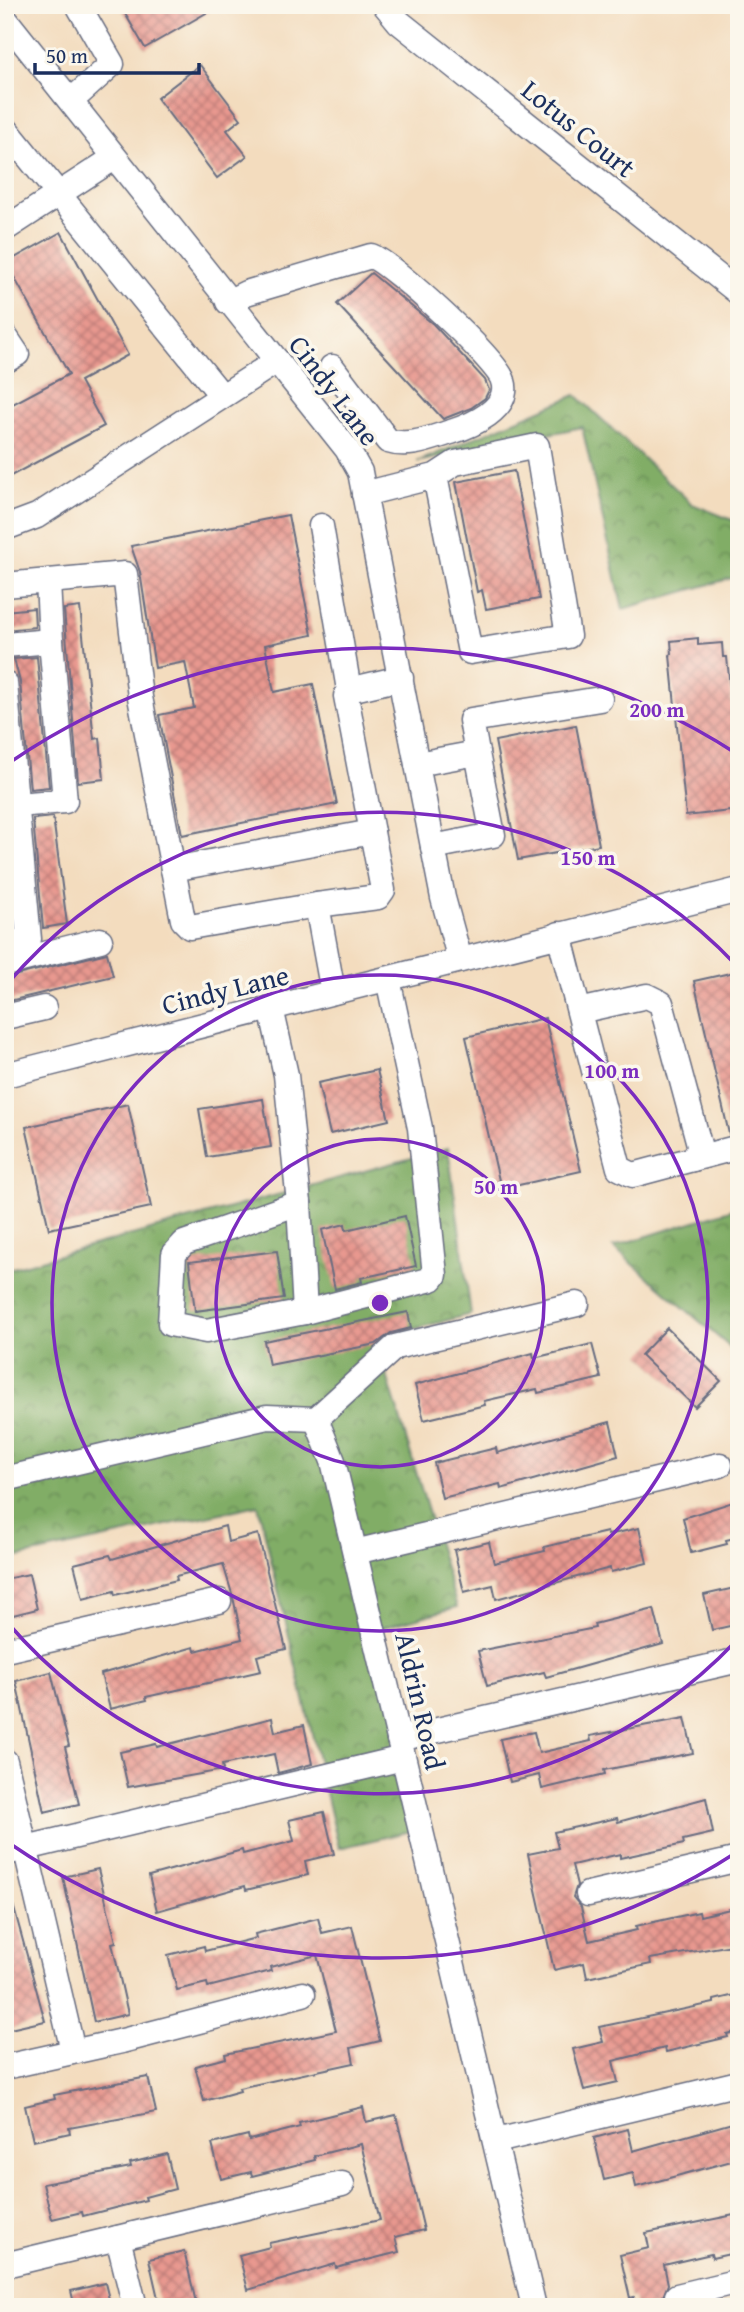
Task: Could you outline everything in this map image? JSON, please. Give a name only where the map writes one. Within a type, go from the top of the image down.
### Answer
[{"type":"street","points":[[71,101],[112,64],[78,5]]},
{"type":"street","name":"Lotus Court","points":[[385,5],[399,22],[739,293]]},
{"type":"street","name":"Cindy Lane","points":[[5,19],[347,449],[360,472],[433,847],[460,960]]},
{"type":"street","points":[[5,128],[222,396]]},
{"type":"street","points":[[5,229],[114,158]]},
{"type":"street","points":[[228,302],[246,293],[372,256],[400,274],[498,371],[504,382],[503,391],[489,415],[476,424],[418,442],[397,444],[388,441],[332,367]]},
{"type":"street","points":[[5,336],[17,354],[5,361]]},
{"type":"street","points":[[5,528],[37,516],[276,361]]},
{"type":"street","points":[[365,494],[435,476],[455,463],[537,446],[568,636],[470,652],[435,476]]},
{"type":"street","points":[[5,585],[125,574],[140,697],[184,920],[190,927],[378,897],[383,890],[346,696],[349,690],[321,526]]},
{"type":"street","points":[[17,805],[65,801],[48,581]]},
{"type":"street","points":[[5,645],[51,641]]},
{"type":"street","points":[[349,690],[401,678]]},
{"type":"street","points":[[5,683],[29,939],[5,945]]},
{"type":"street","points":[[433,847],[493,835],[471,720],[600,699]]},
{"type":"street","points":[[417,764],[477,753]]},
{"type":"street","points":[[173,869],[372,832]]},
{"type":"street","name":"Cindy Lane","points":[[5,1075],[739,890]]},
{"type":"street","points":[[317,905],[333,992]]},
{"type":"street","points":[[559,934],[619,1168],[633,1175],[739,1147]]},
{"type":"street","points":[[5,964],[100,940]]},
{"type":"street","points":[[299,1203],[184,1242],[174,1254],[170,1324],[206,1331],[305,1312],[432,1279],[437,1269],[420,1128],[388,978]]},
{"type":"street","points":[[579,1012],[647,996],[661,1003],[700,1148],[694,1159]]},
{"type":"street","points":[[5,1017],[44,1008]]},
{"type":"street","points":[[271,1008],[286,1074],[299,1203],[305,1312]]},
{"type":"street","points":[[5,1479],[267,1417],[316,1419],[395,1347],[577,1304]]},
{"type":"street","name":"Aldrin Road","points":[[316,1419],[333,1461],[534,2307]]},
{"type":"street","points":[[355,1552],[720,1465]]},
{"type":"street","points":[[5,1650],[219,1601]]},
{"type":"street","points":[[16,1851],[739,1660]]},
{"type":"street","points":[[5,1761],[16,1851],[72,2051]]},
{"type":"street","points":[[588,1894],[739,1859]]},
{"type":"street","points":[[5,2067],[122,2041],[303,1994]]},
{"type":"street","points":[[496,2141],[739,2083]]},
{"type":"street","points":[[5,2265],[342,2184]]},
{"type":"street","points":[[118,2238],[135,2307]]},
{"type":"street","points":[[677,2295],[739,2281]]},
{"type":"green space","points":[[576,395],[692,504],[732,520],[739,519],[739,576],[623,609],[582,427],[417,462]]},
{"type":"green space","points":[[448,1148],[471,1314],[376,1339],[457,1607],[374,1630],[424,1828],[339,1848],[258,1505],[5,1560],[5,1270]]},
{"type":"green space","points":[[739,1207],[739,1355],[613,1247]]},
{"type":"building","points":[[120,5],[220,5],[145,48]]},
{"type":"building","points":[[200,65],[241,119],[227,130],[247,156],[217,178],[157,98]]},
{"type":"building","points":[[61,232],[128,355],[80,381],[104,426],[5,479],[5,408],[69,374],[6,263]]},
{"type":"building","points":[[371,273],[433,324],[485,380],[489,390],[485,398],[471,408],[443,419],[337,304]]},
{"type":"building","points":[[514,471],[539,599],[486,609],[482,590],[477,592],[456,482]]},
{"type":"building","points":[[288,515],[312,635],[265,645],[274,692],[313,684],[337,804],[182,835],[159,715],[194,708],[185,662],[155,668],[140,572],[131,546]]},
{"type":"building","points":[[80,607],[94,739],[100,738],[104,779],[78,782],[64,609]]},
{"type":"building","points":[[34,608],[35,627],[5,630],[5,611]]},
{"type":"building","points":[[698,638],[698,645],[722,643],[723,657],[727,657],[739,780],[736,786],[739,810],[686,816],[670,655],[671,641]]},
{"type":"building","points":[[37,657],[49,787],[30,789],[20,682],[14,659]]},
{"type":"building","points":[[576,725],[599,845],[518,860],[495,741]]},
{"type":"building","points":[[53,817],[67,924],[43,928],[33,819]]},
{"type":"building","points":[[5,845],[13,928],[5,930]]},
{"type":"building","points":[[107,953],[113,976],[5,1002],[5,978]]},
{"type":"building","points":[[739,971],[739,1133],[729,1134],[694,981]]},
{"type":"building","points":[[545,1018],[581,1171],[501,1189],[466,1037]]},
{"type":"building","points":[[377,1070],[389,1120],[330,1134],[318,1083]]},
{"type":"building","points":[[263,1099],[271,1147],[207,1157],[199,1109]]},
{"type":"building","points":[[128,1104],[151,1207],[49,1229],[26,1127]]},
{"type":"building","points":[[405,1216],[416,1266],[361,1278],[362,1282],[335,1289],[322,1230],[345,1224],[346,1230]]},
{"type":"building","points":[[277,1251],[284,1299],[195,1311],[189,1262]]},
{"type":"building","points":[[408,1312],[411,1328],[391,1333],[376,1344],[269,1365],[264,1341]]},
{"type":"building","points":[[667,1328],[721,1381],[695,1407],[641,1355]]},
{"type":"building","points":[[592,1344],[601,1378],[538,1393],[537,1389],[484,1401],[485,1405],[424,1420],[415,1385],[533,1353],[534,1358]]},
{"type":"building","points":[[610,1422],[618,1456],[501,1489],[500,1484],[442,1498],[434,1463],[496,1448],[497,1453]]},
{"type":"building","points":[[739,1500],[739,1537],[726,1540],[727,1544],[691,1553],[683,1518]]},
{"type":"building","points":[[225,1526],[228,1542],[258,1534],[286,1649],[257,1656],[261,1671],[146,1697],[147,1700],[110,1709],[101,1674],[194,1647],[195,1651],[242,1639],[233,1597],[223,1564],[176,1576],[177,1580],[115,1595],[114,1591],[83,1599],[74,1564],[110,1555],[112,1559]]},
{"type":"building","points":[[639,1528],[647,1563],[611,1572],[610,1568],[496,1599],[493,1585],[464,1592],[454,1550],[489,1542],[494,1563],[545,1551],[544,1547],[607,1532],[608,1535]]},
{"type":"building","points":[[29,1574],[37,1609],[5,1617],[5,1579]]},
{"type":"building","points":[[739,1587],[739,1624],[712,1630],[704,1595]]},
{"type":"building","points":[[654,1609],[663,1644],[546,1677],[544,1672],[487,1686],[478,1651],[595,1628],[594,1624]]},
{"type":"building","points":[[51,1672],[69,1746],[65,1747],[79,1804],[44,1812],[16,1681]]},
{"type":"building","points":[[272,1718],[275,1732],[304,1725],[312,1764],[278,1773],[274,1754],[222,1765],[223,1770],[128,1787],[120,1752],[156,1744],[157,1747]]},
{"type":"building","points":[[685,1718],[693,1753],[604,1770],[605,1774],[542,1789],[539,1775],[510,1782],[500,1739],[534,1732],[539,1753],[591,1741],[590,1736]]},
{"type":"building","points":[[706,1798],[713,1833],[683,1840],[684,1844],[572,1865],[577,1885],[573,1897],[581,1907],[589,1941],[637,1930],[636,1926],[699,1912],[700,1916],[730,1909],[738,1944],[650,1959],[651,1964],[587,1978],[584,1963],[554,1970],[528,1854],[558,1848],[554,1832],[617,1818],[618,1822]]},
{"type":"building","points":[[324,1812],[334,1854],[305,1861],[308,1875],[246,1890],[245,1886],[157,1911],[149,1876],[242,1850],[243,1854],[294,1841],[289,1820]]},
{"type":"building","points":[[98,1869],[116,1942],[112,1943],[128,2014],[94,2022],[63,1877]]},
{"type":"building","points":[[5,1901],[12,1901],[45,2021],[10,2029],[5,2010]]},
{"type":"building","points":[[318,1918],[322,1933],[352,1926],[380,2041],[351,2048],[354,2063],[239,2088],[240,2091],[204,2101],[195,2066],[226,2058],[225,2054],[336,2031],[317,1955],[270,1967],[271,1971],[208,1987],[207,1983],[177,1990],[168,1955],[204,1946],[205,1951],[256,1938],[255,1934]]},
{"type":"building","points":[[739,1994],[739,2031],[727,2034],[728,2037],[666,2052],[665,2048],[613,2061],[618,2082],[584,2090],[573,2049],[603,2042],[599,2027],[714,2003],[714,2000]]},
{"type":"building","points":[[148,2077],[156,2112],[69,2128],[70,2133],[33,2141],[25,2106],[55,2099],[54,2095]]},
{"type":"building","points":[[363,2107],[366,2122],[396,2115],[424,2230],[395,2237],[399,2252],[336,2268],[335,2264],[248,2290],[239,2255],[270,2247],[269,2243],[380,2220],[361,2144],[314,2156],[315,2160],[252,2176],[251,2172],[221,2179],[212,2144],[248,2135],[249,2140],[300,2127],[299,2123]]},
{"type":"building","points":[[739,2121],[739,2159],[636,2187],[633,2173],[604,2180],[594,2138],[628,2129],[633,2151]]},
{"type":"building","points":[[167,2154],[175,2189],[145,2197],[146,2200],[83,2216],[82,2212],[52,2219],[43,2184],[131,2167],[130,2163]]},
{"type":"building","points":[[739,2214],[739,2252],[712,2258],[711,2254],[664,2265],[668,2284],[662,2299],[667,2307],[636,2307],[634,2297],[630,2298],[620,2255],[649,2248],[646,2233]]},
{"type":"building","points":[[184,2251],[197,2307],[160,2307],[149,2259]]},
{"type":"building","points":[[105,2283],[111,2307],[75,2307],[71,2291]]}]
